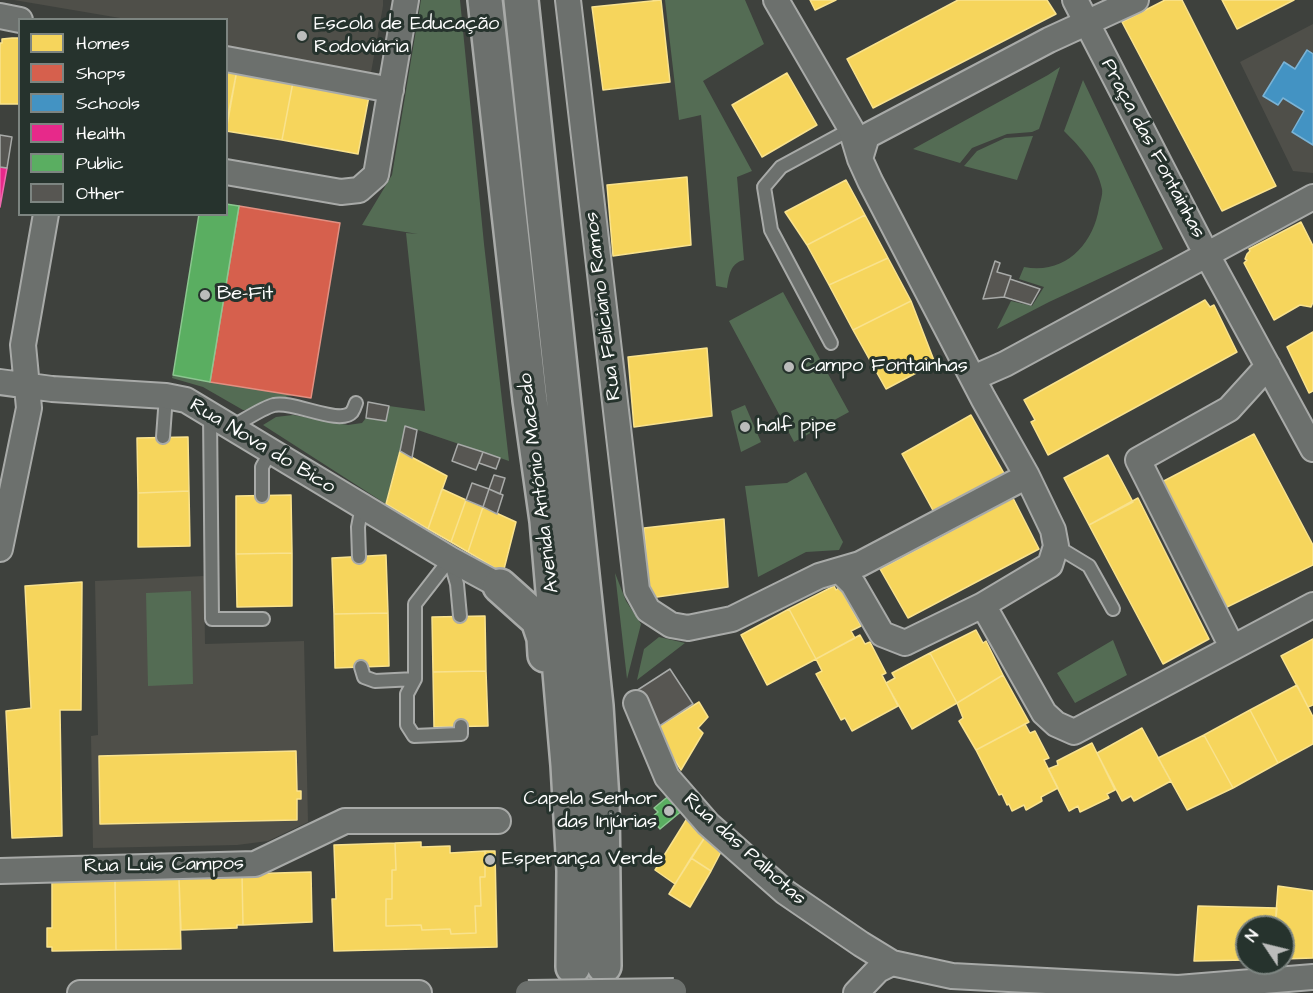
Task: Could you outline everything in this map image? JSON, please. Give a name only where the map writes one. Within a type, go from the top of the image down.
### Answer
[{"type":"highway","name":"Avenida António Macedo","points":[[485,0],[530,400],[547,521],[567,749],[574,871],[588,967],[602,800],[596,706],[521,0]]},
{"type":"highway","points":[[500,586],[513,587],[529,581],[539,565],[547,521]]},
{"type":"highway","points":[[500,586],[538,620],[544,638],[551,707],[567,749]]},
{"type":"street","points":[[228,172],[341,192],[359,190],[376,175],[406,0]]},
{"type":"street","name":"Rua Feliciano Ramos","points":[[568,0],[637,590],[648,610],[671,625],[688,628],[732,619],[819,576],[840,570]]},
{"type":"street","points":[[776,0],[851,129],[860,159],[973,378],[1027,476],[1053,530],[1056,546],[1050,565],[983,605],[905,643],[882,634],[853,584],[840,570],[860,564],[1027,476]]},
{"type":"street","name":"Praça das Fontainhas","points":[[973,378],[1005,364],[1208,255],[1075,0]]},
{"type":"street","points":[[860,159],[867,136],[1086,22],[1136,0]]},
{"type":"street","points":[[0,16],[18,20]]},
{"type":"street","points":[[228,59],[392,90]]},
{"type":"street","points":[[1313,197],[1208,255],[1313,449]]},
{"type":"street","points":[[0,549],[29,408],[23,345],[46,216]]},
{"type":"street","points":[[1232,647],[1138,460],[1229,409],[1268,366]]},
{"type":"street","name":"Rua Nova do Bico","points":[[0,382],[166,396],[186,400],[450,559],[500,586]]},
{"type":"street","points":[[983,605],[1044,713],[1056,724],[1074,732],[1313,605]]},
{"type":"street","name":"Rua das Palhotas","points":[[636,703],[667,777],[708,824],[785,892],[892,963],[952,976],[1178,988],[1313,977]]},
{"type":"street","name":"Rua Luis Campos","points":[[0,871],[255,864],[345,821],[498,821]]},
{"type":"street","points":[[856,993],[878,970],[892,963]]},
{"type":"street","points":[[528,993],[680,992]]},
{"type":"street","points":[[80,993],[419,993]]},
{"type":"lane","points":[[831,343],[771,230],[764,187],[781,167],[851,129]]},
{"type":"lane","points":[[163,437],[166,396]]},
{"type":"lane","points":[[232,427],[273,405],[285,404],[330,415],[345,416],[352,412],[356,403]]},
{"type":"lane","points":[[210,414],[212,619],[262,619]]},
{"type":"lane","points":[[262,496],[262,467],[271,451]]},
{"type":"lane","points":[[359,557],[358,527],[362,506]]},
{"type":"lane","points":[[1056,546],[1089,566],[1113,609]]},
{"type":"lane","points":[[450,559],[457,584],[460,616]]},
{"type":"lane","points":[[450,559],[415,604],[415,679],[407,694],[407,725],[414,736],[461,734],[461,726]]},
{"type":"lane","points":[[361,667],[364,677],[375,681],[415,679]]},
{"type":"shaded area","name":"Escola de Educação Rodoviária","points":[[14,0],[383,0],[370,78],[228,52],[228,18],[120,18]]},
{"type":"shaded area","points":[[1313,24],[1313,173],[1293,171],[1240,62]]},
{"type":"shaded area","points":[[204,576],[205,644],[304,641],[308,822],[268,841],[237,845],[93,848],[91,736],[98,735],[95,581]]},
{"type":"green space","points":[[421,0],[460,0],[484,244],[509,461],[406,426],[386,504],[263,425],[276,417],[293,415],[348,425],[362,423],[366,418],[386,421],[389,406],[425,411],[406,233],[418,234],[362,225],[392,175]]},
{"type":"green space","points":[[665,0],[745,0],[764,44],[703,81],[752,171],[737,177],[744,260],[733,267],[727,288],[716,286],[701,115],[679,120]]},
{"type":"green space","points":[[1060,67],[1039,129],[1032,132],[1007,134],[972,148],[960,163],[913,149],[1048,75]]},
{"type":"green space","points":[[1083,80],[1163,249],[997,329],[1011,301],[1032,306],[1044,287],[1019,279],[1024,267],[1038,268],[1064,262],[1083,245],[1096,221],[1102,194],[1100,180],[1087,157],[1064,131]]},
{"type":"green space","points":[[1033,136],[1017,180],[964,166],[977,151],[1005,138]]},
{"type":"green space","name":"Campo Fontainhas","points":[[783,292],[849,412],[794,442],[729,321]]},
{"type":"green space","points":[[173,375],[293,395],[243,410],[203,387],[172,378]]},
{"type":"green space","name":"half pipe","points":[[745,405],[761,442],[741,452],[731,411]]},
{"type":"green space","points":[[806,472],[843,542],[839,550],[806,552],[758,577],[745,486],[787,483]]},
{"type":"green space","points":[[615,573],[626,601],[641,624],[627,679]]},
{"type":"green space","points":[[191,591],[193,684],[148,686],[146,593]]},
{"type":"green space","points":[[659,637],[685,643],[637,680],[644,649]]},
{"type":"green space","points":[[1113,640],[1127,675],[1075,703],[1057,673]]},
{"type":"building: Homes","points":[[661,0],[670,82],[603,90],[592,7]]},
{"type":"building: Homes","points":[[810,0],[836,0],[815,10]]},
{"type":"building: Homes","points":[[958,0],[1047,0],[1056,14],[873,108],[847,59]]},
{"type":"building: Homes","points":[[1165,0],[1182,0],[1276,186],[1222,211],[1122,22]]},
{"type":"building: Homes","points":[[1222,0],[1294,0],[1237,29]]},
{"type":"building: Homes","points":[[18,38],[18,104],[0,104],[0,43],[2,39]]},
{"type":"building: Homes","points":[[228,69],[237,70],[228,116]]},
{"type":"building: Homes","points":[[237,70],[293,82],[282,140],[228,131]]},
{"type":"building: Homes","points":[[787,73],[817,125],[762,157],[732,105]]},
{"type":"building: Homes","points":[[293,82],[369,96],[358,154],[282,140]]},
{"type":"building: Homes","points":[[687,177],[691,245],[613,256],[607,185]]},
{"type":"building: Homes","points":[[846,180],[865,215],[807,245],[785,212]]},
{"type":"building: Homes","points":[[865,215],[888,258],[829,285],[807,245]]},
{"type":"building: Homes","points":[[1301,222],[1313,246],[1313,302],[1311,307],[1300,305],[1274,320],[1244,263],[1247,260],[1245,259],[1249,249]]},
{"type":"building: Homes","points":[[888,258],[911,301],[853,330],[829,285]]},
{"type":"building: Homes","points":[[1205,300],[1210,307],[1214,305],[1237,352],[1048,455],[1031,422],[1035,420],[1024,400]]},
{"type":"building: Homes","points":[[911,301],[935,363],[886,389],[853,330]]},
{"type":"building: Homes","points":[[1313,332],[1313,391],[1309,393],[1287,347]]},
{"type":"building: Homes","points":[[707,348],[712,416],[634,427],[628,357]]},
{"type":"building: Homes","points":[[971,415],[1005,475],[935,514],[902,454]]},
{"type":"building: Homes","points":[[1254,434],[1313,545],[1313,565],[1225,608],[1158,484]]},
{"type":"building: Homes","points":[[188,437],[189,491],[138,493],[137,438]]},
{"type":"building: Homes","points":[[400,451],[447,476],[428,529],[386,504]]},
{"type":"building: Homes","points":[[1108,455],[1133,502],[1089,525],[1064,478]]},
{"type":"building: Homes","points":[[442,489],[466,500],[451,542],[428,529]]},
{"type":"building: Homes","points":[[189,491],[190,546],[138,547],[138,493]]},
{"type":"building: Homes","points":[[291,495],[292,553],[236,554],[236,496]]},
{"type":"building: Homes","points":[[1013,498],[1039,549],[908,618],[880,569]]},
{"type":"building: Homes","points":[[1138,498],[1209,639],[1163,664],[1089,525]]},
{"type":"building: Homes","points":[[466,500],[483,507],[468,552],[451,542]]},
{"type":"building: Homes","points":[[483,507],[516,522],[503,573],[468,552]]},
{"type":"building: Homes","points":[[724,519],[728,587],[650,598],[644,528]]},
{"type":"building: Homes","points":[[292,553],[292,606],[237,607],[236,554]]},
{"type":"building: Homes","points":[[386,555],[388,613],[334,614],[332,558]]},
{"type":"building: Homes","points":[[82,582],[81,710],[60,710],[62,836],[12,838],[6,711],[31,708],[25,586]]},
{"type":"building: Homes","points":[[834,586],[836,590],[840,587],[861,626],[851,631],[855,638],[816,659],[789,609]]},
{"type":"building: Homes","points":[[789,609],[816,659],[767,685],[741,635]]},
{"type":"building: Homes","points":[[388,613],[389,666],[335,668],[334,614]]},
{"type":"building: Homes","points":[[485,616],[486,671],[433,672],[432,617]]},
{"type":"building: Homes","points":[[976,630],[983,643],[986,641],[1003,675],[957,703],[930,653]]},
{"type":"building: Homes","points":[[860,635],[865,644],[870,642],[886,673],[882,675],[898,706],[852,731],[845,718],[841,720],[816,674],[822,671],[816,659]]},
{"type":"building: Homes","points":[[1313,639],[1313,705],[1308,707],[1281,656]]},
{"type":"building: Homes","points":[[930,653],[957,703],[912,729],[886,683],[895,678],[892,673]]},
{"type":"building: Homes","points":[[486,671],[488,726],[434,727],[433,672]]},
{"type":"building: Homes","points":[[1003,675],[1029,722],[976,750],[959,721],[963,718],[957,703]]},
{"type":"building: Homes","points":[[1297,685],[1313,717],[1313,744],[1278,763],[1250,710]]},
{"type":"building: Homes","points":[[699,702],[708,717],[698,728],[703,733],[681,770],[658,727]]},
{"type":"building: Homes","points":[[1250,710],[1278,763],[1233,788],[1204,735]]},
{"type":"building: Homes","points":[[1025,724],[1030,733],[1035,731],[1049,758],[1044,760],[1058,788],[1041,797],[1042,801],[1026,810],[1024,805],[1012,811],[1002,794],[999,795],[976,750]]},
{"type":"building: Homes","points":[[1142,728],[1171,781],[1134,801],[1131,796],[1122,801],[1097,753]]},
{"type":"building: Homes","points":[[1204,735],[1233,788],[1187,810],[1158,758]]},
{"type":"building: Homes","points":[[1092,743],[1115,790],[1107,794],[1109,798],[1080,812],[1078,806],[1069,811],[1048,769],[1058,765],[1057,761]]},
{"type":"building: Homes","points":[[296,751],[297,791],[301,791],[301,799],[297,799],[297,820],[100,824],[99,756]]},
{"type":"building: Homes","points":[[688,817],[707,834],[675,884],[655,870]]},
{"type":"building: Homes","points":[[707,834],[723,848],[711,871],[691,858]]},
{"type":"building: Homes","points":[[421,842],[421,847],[450,846],[450,853],[485,851],[485,877],[480,877],[481,906],[475,906],[476,933],[451,934],[450,929],[422,930],[421,925],[386,926],[386,899],[392,899],[392,870],[396,870],[395,843]]},
{"type":"building: Homes","points":[[395,843],[396,870],[392,870],[392,899],[386,899],[386,926],[421,925],[422,930],[450,929],[451,934],[476,933],[475,906],[481,906],[480,877],[485,877],[485,851],[495,851],[497,947],[334,951],[332,899],[336,899],[334,845]]},
{"type":"building: Homes","points":[[691,858],[711,871],[690,907],[669,894]]},
{"type":"building: Homes","points":[[311,872],[312,922],[243,925],[242,874]]},
{"type":"building: Homes","points":[[242,874],[243,925],[237,925],[237,928],[181,930],[179,879],[191,879],[191,876]]},
{"type":"building: Homes","points":[[179,879],[181,949],[116,950],[115,880]]},
{"type":"building: Homes","points":[[115,880],[116,950],[52,951],[52,947],[47,947],[47,928],[52,928],[52,881]]},
{"type":"building: Homes","points":[[1278,886],[1313,891],[1313,958],[1295,959],[1295,915],[1276,915]]},
{"type":"building: Homes","points":[[1198,906],[1277,908],[1276,915],[1235,915],[1235,960],[1194,961]]},
{"type":"building: Shops","points":[[239,206],[340,223],[311,398],[210,382]]},
{"type":"building: Schools","points":[[1307,50],[1313,54],[1313,145],[1292,132],[1304,111],[1283,98],[1278,105],[1263,96],[1284,62],[1295,69]]},
{"type":"building: Health","points":[[0,167],[7,168],[0,207]]},
{"type":"building: Public","name":"Be-Fit","points":[[228,204],[239,206],[210,382],[173,375],[199,216],[228,216]]},
{"type":"building: Public","name":"Capela Senhor das Injúrias","points":[[671,794],[684,809],[660,829],[651,818],[658,812],[654,808]]},
{"type":"building: Other","points":[[0,135],[12,137],[7,168],[0,167]]},
{"type":"building: Other","points":[[995,261],[1000,263],[997,272],[1011,276],[1004,297],[983,299]]},
{"type":"building: Other","points":[[1010,279],[1040,289],[1031,305],[1004,297]]},
{"type":"building: Other","points":[[368,402],[389,406],[386,421],[366,418]]},
{"type":"building: Other","points":[[405,426],[417,430],[412,458],[400,451]]},
{"type":"building: Other","points":[[458,444],[483,452],[476,470],[452,461]]},
{"type":"building: Other","points":[[483,452],[500,458],[496,469],[479,463]]},
{"type":"building: Other","points":[[494,475],[505,478],[500,494],[489,489]]},
{"type":"building: Other","points":[[472,483],[489,489],[483,507],[466,500]]},
{"type":"building: Other","points":[[489,489],[503,495],[497,514],[483,507]]},
{"type":"building: Other","points":[[670,669],[693,704],[658,727],[636,691]]},
{"type":"place","name":"Escola de Educação Rodoviária","points":[[302,36]]},
{"type":"place","name":"Be-Fit","points":[[205,295]]},
{"type":"place","name":"Campo Fontainhas","points":[[789,367]]},
{"type":"place","name":"half pipe","points":[[745,427]]},
{"type":"place","name":"Capela Senhor das Injúrias","points":[[669,811]]},
{"type":"place","name":"Esperança Verde","points":[[490,860]]}]
